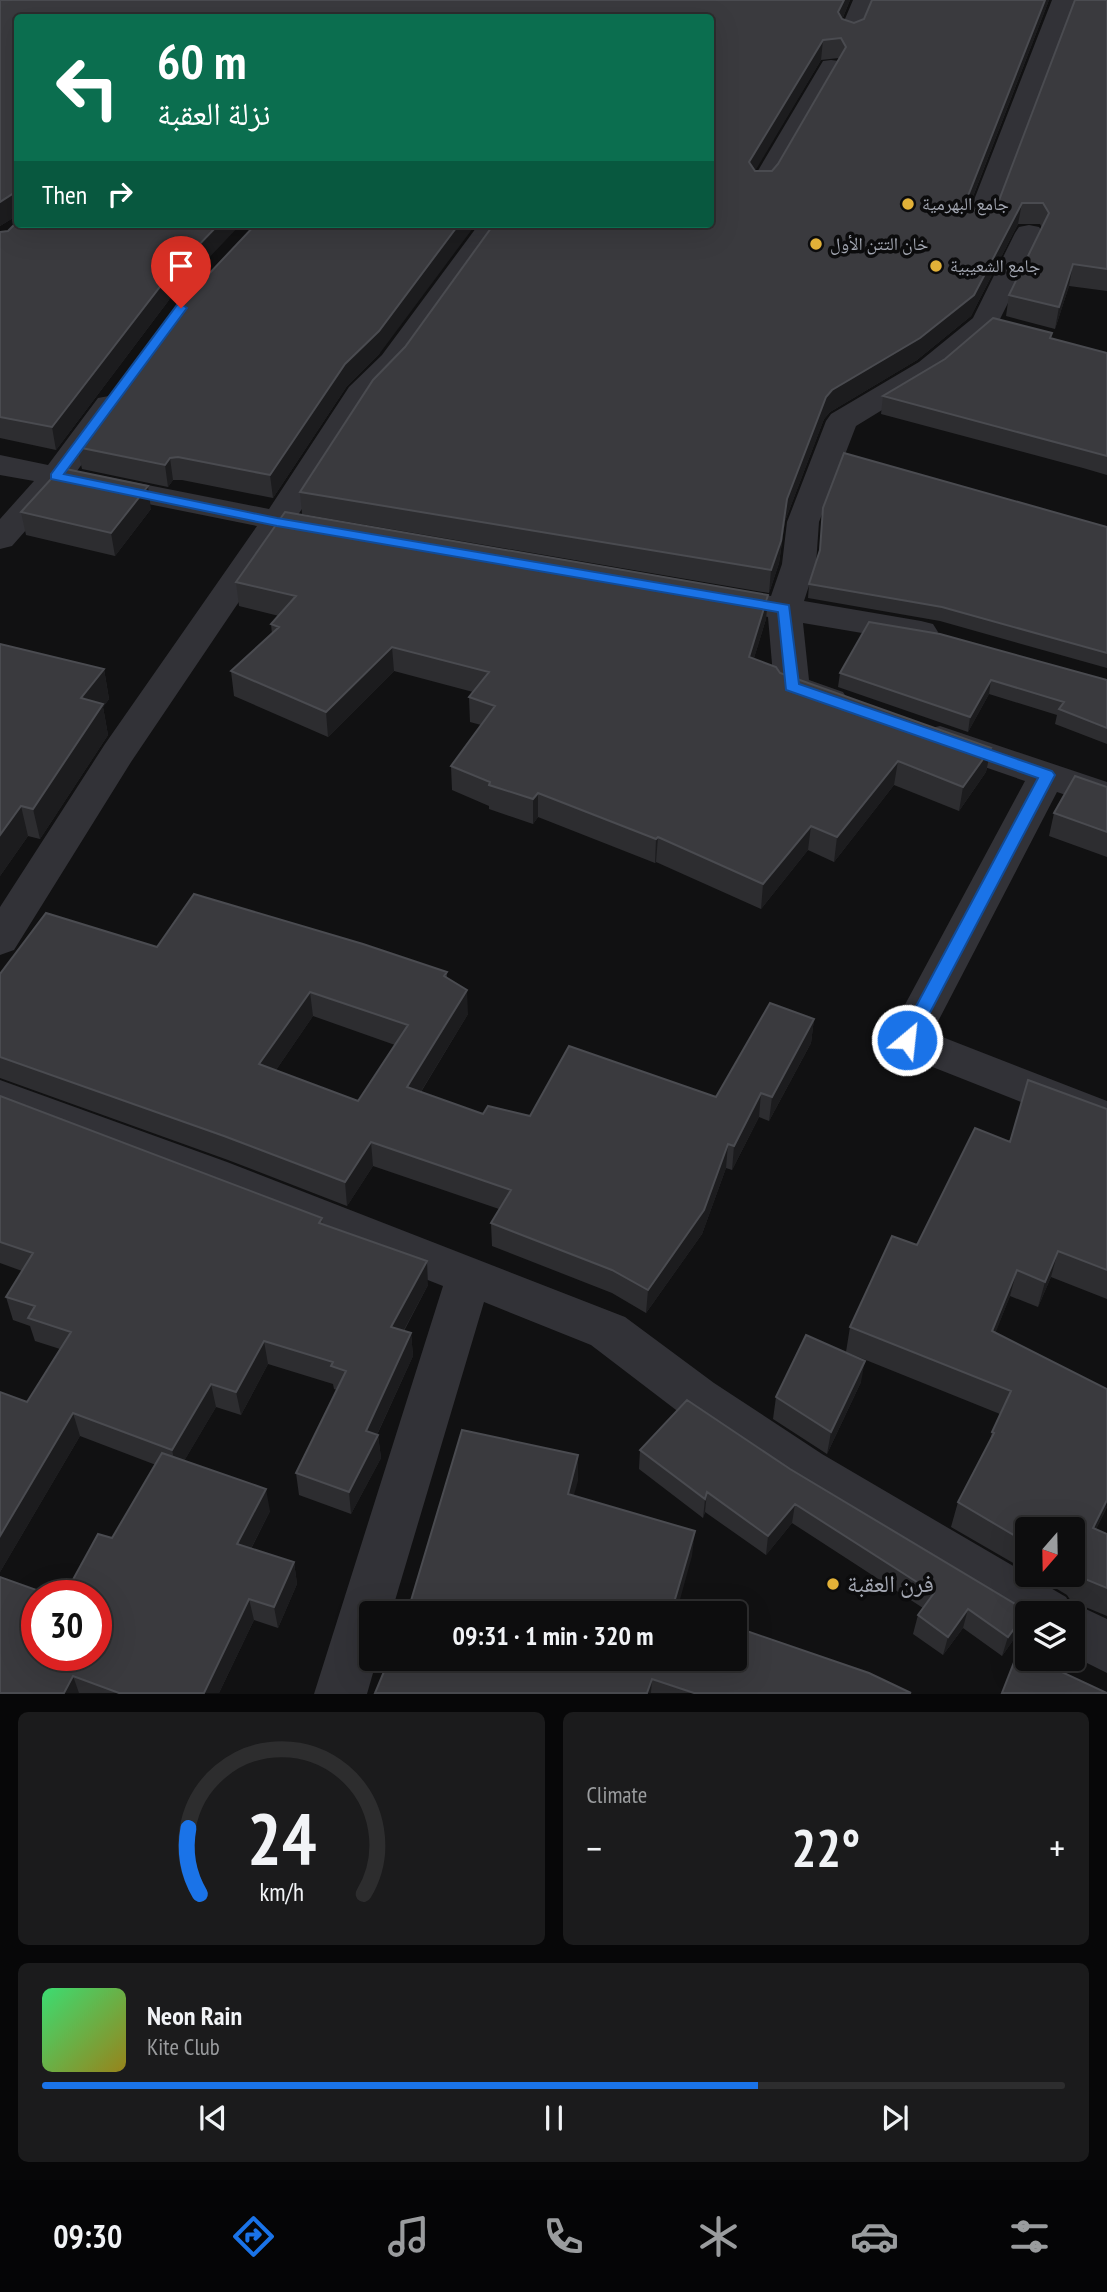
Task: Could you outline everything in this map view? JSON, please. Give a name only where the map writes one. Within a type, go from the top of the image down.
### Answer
[{"type":"street","points":[[851,33],[865,0]]},
{"type":"street","points":[[979,223],[1009,152],[1064,0]]},
{"type":"street","points":[[762,184],[831,66]]},
{"type":"street","points":[[0,940],[118,753],[277,522],[360,394],[393,361],[490,228]]},
{"type":"street","points":[[855,709],[792,687],[784,609],[799,564],[803,522],[842,421],[999,326],[1029,233]]},
{"type":"street","points":[[0,540],[56,477],[126,382]]},
{"type":"street","points":[[0,465],[277,522],[359,536]]},
{"type":"street","points":[[688,592],[952,638]]},
{"type":"street","points":[[906,727],[1107,796]]},
{"type":"street","points":[[1047,775],[907,1040],[1107,1119]]},
{"type":"street","points":[[0,1097],[211,1175],[608,1331],[697,1398],[805,1470],[1026,1601]]},
{"type":"street","points":[[340,1693],[470,1276]]},
{"type":"street","points":[[1085,1635],[1107,1648]]},
{"type":"building","points":[[0,0],[844,0],[838,12],[842,19],[854,23],[864,19],[872,0],[1045,0],[966,201],[970,209],[982,212],[993,210],[998,203],[1075,0],[1107,0],[1107,269],[1073,264],[1059,307],[1009,295],[1049,213],[1043,203],[1022,203],[974,295],[920,338],[832,390],[826,397],[787,499],[781,541],[771,570],[300,492],[373,380],[405,347],[491,228],[714,228],[714,14],[14,14],[14,193],[0,202]],"holes":[[[841,38],[846,47],[772,171],[755,171],[749,162],[823,40]]]},
{"type":"building","points":[[14,225],[14,228],[215,228],[166,279],[52,427],[0,417],[0,232],[8,231]]},
{"type":"building","points":[[252,228],[456,228],[379,331],[345,364],[270,475],[178,457],[170,458],[165,465],[77,447],[190,294]]},
{"type":"building","points":[[993,318],[1052,333],[1050,338],[1107,353],[1107,456],[883,396],[945,359]]},
{"type":"building","points":[[844,453],[1107,527],[1107,653],[942,607],[809,584],[820,550],[823,508]]},
{"type":"building","points":[[61,468],[148,486],[111,533],[21,512]]},
{"type":"building","points":[[285,512],[768,595],[749,657],[776,667],[780,673],[991,748],[963,787],[898,761],[837,837],[811,826],[763,884],[658,837],[656,839],[538,793],[533,799],[489,785],[490,782],[451,766],[495,706],[469,697],[489,672],[392,647],[326,712],[231,671],[279,627],[271,624],[296,596],[236,582]]},
{"type":"building","points":[[869,622],[940,634],[1107,680],[1107,728],[1059,709],[1064,702],[991,680],[970,717],[840,673]]},
{"type":"building","points":[[0,644],[104,669],[81,698],[103,704],[33,809],[21,806],[0,835]]},
{"type":"building","points":[[1075,776],[1107,787],[1107,832],[1054,813]]},
{"type":"building","points":[[194,894],[447,972],[444,976],[467,990],[407,1087],[483,1114],[488,1106],[530,1116],[569,1046],[716,1097],[770,1003],[814,1019],[772,1097],[761,1093],[734,1146],[728,1144],[704,1210],[648,1290],[612,1270],[491,1223],[511,1190],[371,1142],[345,1182],[0,1057],[0,974],[46,913],[157,947]],"holes":[[[310,992],[408,1025],[358,1101],[259,1064]]]},
{"type":"building","points":[[1028,1080],[1107,1109],[1107,1270],[1058,1251],[1045,1282],[1017,1270],[992,1331],[1107,1389],[1107,1500],[1093,1528],[1107,1534],[1107,1588],[1085,1579],[1085,1517],[1015,1517],[1015,1536],[958,1502],[994,1433],[992,1432],[1011,1391],[850,1327],[892,1236],[917,1245],[975,1128],[1010,1142]]},
{"type":"building","points":[[0,1096],[322,1218],[319,1223],[427,1261],[391,1327],[411,1333],[366,1431],[378,1435],[349,1492],[296,1473],[346,1371],[331,1366],[333,1362],[264,1341],[236,1392],[211,1384],[172,1450],[73,1413],[0,1536],[0,1392],[27,1402],[71,1332],[28,1318],[35,1306],[6,1297],[33,1253],[0,1242]]},
{"type":"building","points":[[806,1335],[865,1361],[831,1432],[776,1397]]},
{"type":"building","points":[[687,1400],[790,1469],[1015,1604],[1015,1627],[1008,1637],[968,1609],[948,1637],[918,1615],[934,1593],[795,1504],[768,1536],[707,1492],[705,1499],[640,1450]]},
{"type":"building","points":[[462,1430],[578,1455],[568,1494],[695,1531],[674,1601],[411,1601]]},
{"type":"building","points":[[162,1453],[266,1489],[237,1544],[294,1562],[274,1607],[249,1599],[204,1693],[119,1693],[73,1676],[64,1693],[0,1693],[0,1577],[21,1585],[21,1671],[112,1671],[112,1580],[73,1580],[98,1534],[112,1538]]},
{"type":"building","points":[[747,1631],[869,1673],[911,1693],[694,1693],[652,1679],[647,1693],[375,1693],[384,1671],[747,1671]]},
{"type":"building","points":[[1015,1660],[1015,1671],[1060,1671],[1107,1693],[1002,1693]]},
{"type":"place","name":"جامع البهرمية","points":[[908,204]]},
{"type":"place","name":"خان التتن الأول","points":[[816,244]]},
{"type":"place","name":"جامع الشعيبية","points":[[936,266]]},
{"type":"place","name":"فرن العقبة","points":[[833,1584]]},
{"type":"route","points":[[181,308],[56,477],[277,522],[784,609],[792,687],[1047,775],[907,1040]]}]
